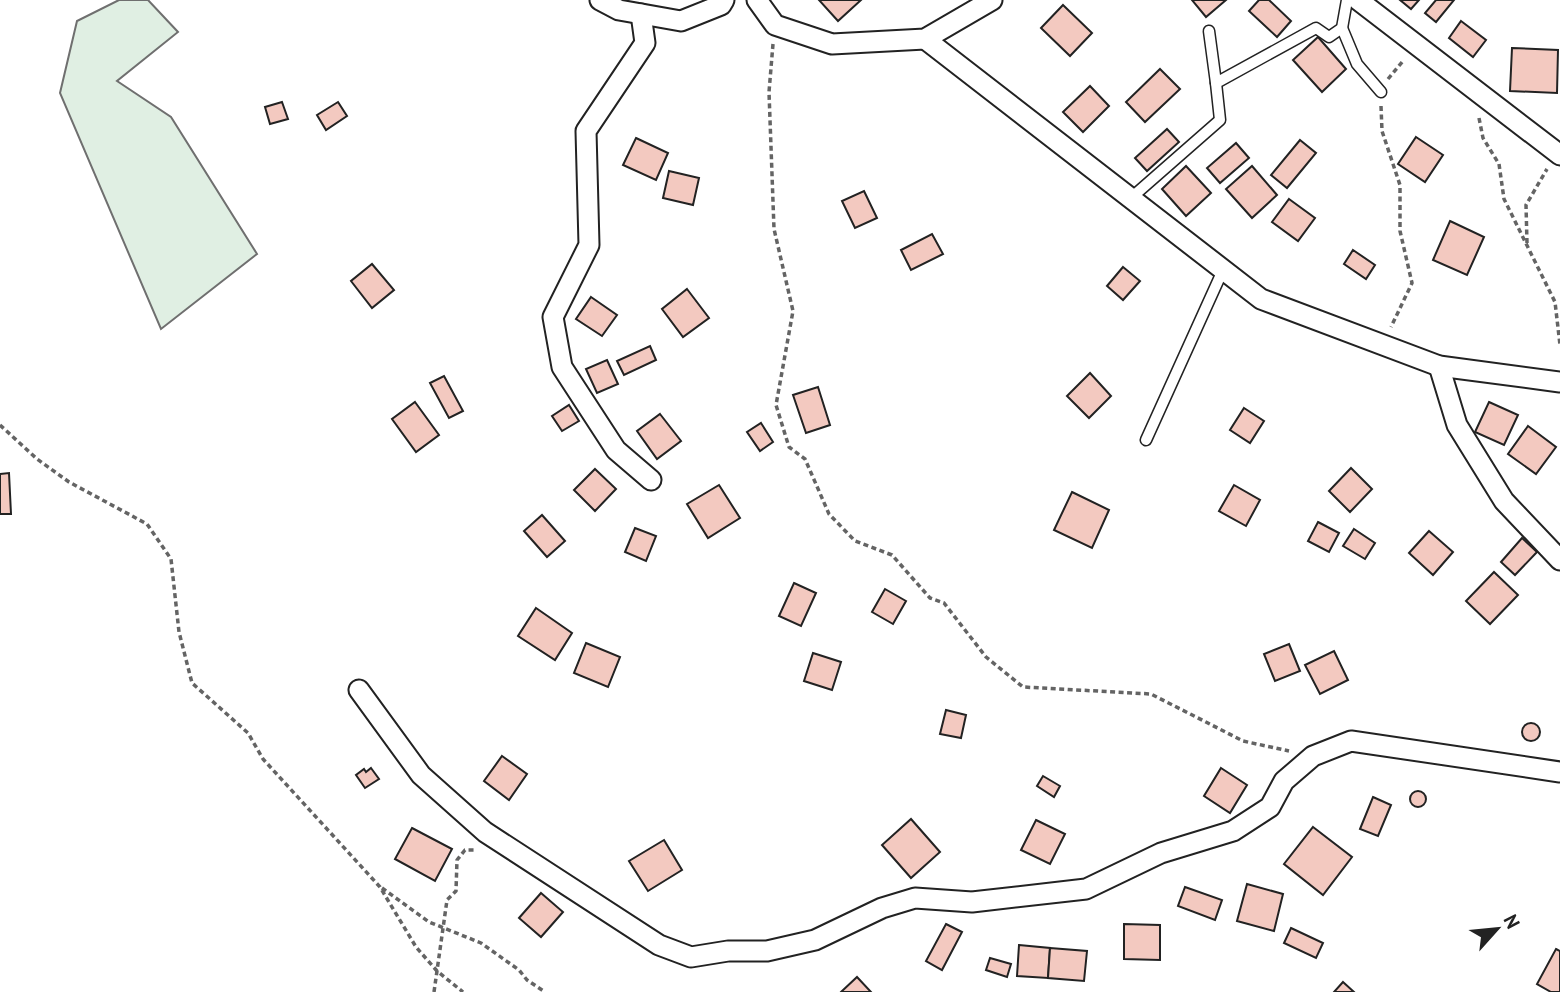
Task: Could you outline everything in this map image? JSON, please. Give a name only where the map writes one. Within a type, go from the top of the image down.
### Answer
[{"type":"street","points":[[600,0],[619,10],[681,21],[721,5],[724,0]]},
{"type":"street","points":[[757,0],[775,25],[832,44],[925,39],[992,0]]},
{"type":"street","points":[[1358,0],[1474,89],[1556,160]]},
{"type":"street","points":[[641,14],[645,43],[586,131],[589,245],[553,317],[562,367],[616,450],[651,480]]},
{"type":"street","points":[[925,39],[1261,299],[1439,366],[1559,382]]},
{"type":"street","points":[[1439,366],[1457,425],[1504,501],[1560,560]]},
{"type":"street","points":[[359,690],[421,775],[485,832],[659,945],[691,957],[729,951],[767,950],[815,940],[882,908],[915,898],[972,902],[1086,889],[1161,853],[1233,831],[1270,807],[1284,781],[1313,756],[1351,741],[1560,772]]},
{"type":"lane","points":[[1347,0],[1342,28],[1357,64],[1381,92]]},
{"type":"lane","points":[[1216,83],[1316,28],[1329,37],[1342,28]]},
{"type":"lane","points":[[1131,198],[1220,120],[1209,31]]},
{"type":"lane","points":[[1146,440],[1223,270]]},
{"type":"path","points":[[775,25],[769,92],[774,229],[793,312],[776,405],[789,447],[805,459],[829,514],[855,541],[892,555],[930,598],[944,603],[986,657],[1023,687],[1151,694],[1243,741],[1313,756]]},
{"type":"path","points":[[1382,345],[1412,283],[1401,231],[1400,184],[1382,131],[1381,92],[1394,69],[1418,46]]},
{"type":"path","points":[[1474,89],[1483,138],[1499,164],[1504,199],[1555,302],[1560,345]]},
{"type":"path","points":[[1527,245],[1526,205],[1543,173],[1556,160]]},
{"type":"path","points":[[0,425],[37,459],[69,482],[147,524],[171,559],[179,632],[192,682],[248,733],[263,759],[380,887],[416,947],[437,971],[463,992]]},
{"type":"path","points":[[434,992],[447,900],[456,891],[457,860],[465,850],[477,850]]},
{"type":"path","points":[[380,887],[429,922],[481,943],[520,970],[527,980],[545,992]]},
{"type":"green space","points":[[119,0],[148,0],[178,32],[117,81],[171,117],[257,254],[161,329],[60,93],[77,21]]},
{"type":"building","points":[[819,0],[861,0],[838,21]]},
{"type":"building","points":[[1192,0],[1226,0],[1206,17]]},
{"type":"building","points":[[1259,0],[1269,0],[1291,21],[1277,37],[1249,11]]},
{"type":"building","points":[[1400,0],[1419,0],[1411,9]]},
{"type":"building","points":[[1436,0],[1454,0],[1436,22],[1425,13]]},
{"type":"building","points":[[1063,5],[1092,33],[1070,56],[1041,28]]},
{"type":"building","points":[[1461,21],[1486,40],[1473,57],[1449,38]]},
{"type":"building","points":[[1318,37],[1346,69],[1322,92],[1293,60]]},
{"type":"building","points":[[1512,48],[1558,50],[1557,93],[1510,91]]},
{"type":"building","points":[[1160,69],[1180,89],[1145,122],[1126,102]]},
{"type":"building","points":[[1090,86],[1109,106],[1083,132],[1063,112]]},
{"type":"building","points":[[282,102],[288,119],[270,124],[265,107]]},
{"type":"building","points":[[338,102],[347,116],[326,130],[317,115]]},
{"type":"building","points":[[1167,129],[1179,142],[1147,171],[1135,158]]},
{"type":"building","points":[[1416,137],[1443,155],[1425,182],[1398,164]]},
{"type":"building","points":[[636,138],[668,153],[656,180],[623,165]]},
{"type":"building","points":[[1300,140],[1316,153],[1287,188],[1271,175]]},
{"type":"building","points":[[1236,143],[1249,158],[1220,183],[1207,168]]},
{"type":"building","points":[[1186,166],[1211,193],[1186,216],[1162,189]]},
{"type":"building","points":[[1252,166],[1277,195],[1252,218],[1226,189]]},
{"type":"building","points":[[669,171],[699,178],[693,205],[663,198]]},
{"type":"building","points":[[864,191],[877,218],[855,228],[842,201]]},
{"type":"building","points":[[1289,199],[1315,218],[1298,241],[1272,222]]},
{"type":"building","points":[[1450,221],[1484,237],[1467,275],[1433,260]]},
{"type":"building","points":[[932,234],[943,254],[911,270],[901,250]]},
{"type":"building","points":[[1353,250],[1375,265],[1366,279],[1344,264]]},
{"type":"building","points":[[372,264],[394,290],[372,308],[351,281]]},
{"type":"building","points":[[1123,267],[1140,281],[1123,300],[1107,286]]},
{"type":"building","points":[[687,289],[709,318],[683,337],[662,309]]},
{"type":"building","points":[[591,297],[617,315],[602,336],[576,319]]},
{"type":"building","points":[[650,346],[656,360],[624,375],[617,361]]},
{"type":"building","points":[[607,360],[618,384],[597,393],[586,369]]},
{"type":"building","points":[[1090,373],[1111,396],[1089,418],[1067,396]]},
{"type":"building","points":[[444,376],[463,411],[449,418],[430,383]]},
{"type":"building","points":[[818,387],[830,425],[806,433],[793,395]]},
{"type":"building","points":[[415,402],[439,435],[416,452],[392,419]]},
{"type":"building","points":[[1489,402],[1518,415],[1504,445],[1475,432]]},
{"type":"building","points":[[569,405],[579,421],[562,431],[552,416]]},
{"type":"building","points":[[1244,408],[1264,421],[1250,443],[1230,430]]},
{"type":"building","points":[[660,414],[681,441],[657,459],[637,431]]},
{"type":"building","points":[[761,423],[773,442],[760,451],[747,432]]},
{"type":"building","points":[[1528,426],[1556,447],[1536,474],[1508,454]]},
{"type":"building","points":[[1351,468],[1372,489],[1350,512],[1329,491]]},
{"type":"building","points":[[595,469],[616,489],[595,511],[574,490]]},
{"type":"building","points":[[9,473],[11,514],[0,514],[0,474]]},
{"type":"building","points":[[719,485],[740,518],[708,538],[687,504]]},
{"type":"building","points":[[1234,485],[1260,500],[1246,526],[1219,511]]},
{"type":"building","points":[[1072,492],[1109,510],[1092,548],[1054,530]]},
{"type":"building","points":[[542,515],[565,541],[547,557],[524,531]]},
{"type":"building","points":[[1318,522],[1339,533],[1329,552],[1308,541]]},
{"type":"building","points":[[635,528],[656,536],[646,561],[625,552]]},
{"type":"building","points":[[1354,529],[1375,543],[1365,559],[1343,546]]},
{"type":"building","points":[[1429,531],[1453,552],[1433,575],[1409,553]]},
{"type":"building","points":[[1522,538],[1537,552],[1515,575],[1501,562]]},
{"type":"building","points":[[1494,572],[1518,595],[1490,624],[1466,601]]},
{"type":"building","points":[[794,583],[816,593],[801,626],[779,616]]},
{"type":"building","points":[[885,589],[906,601],[893,624],[872,612]]},
{"type":"building","points":[[536,608],[572,633],[555,660],[518,636]]},
{"type":"building","points":[[586,643],[620,657],[608,687],[574,673]]},
{"type":"building","points":[[1289,644],[1300,671],[1275,681],[1264,654]]},
{"type":"building","points":[[1334,651],[1348,680],[1320,694],[1305,665]]},
{"type":"building","points":[[813,653],[841,662],[832,690],[804,681]]},
{"type":"building","points":[[946,710],[966,715],[961,738],[940,734]]},
{"type":"building","points":[[1531,723],[1537,726],[1540,732],[1537,738],[1531,741],[1525,738],[1522,732],[1525,726]]},
{"type":"building","points":[[502,756],[527,774],[509,800],[484,781]]},
{"type":"building","points":[[371,768],[379,779],[365,788],[356,775]]},
{"type":"building","points":[[1221,768],[1247,785],[1230,813],[1204,796]]},
{"type":"building","points":[[1043,776],[1060,786],[1054,797],[1037,786]]},
{"type":"building","points":[[1415,791],[1421,791],[1426,799],[1424,805],[1415,807],[1410,802],[1410,796]]},
{"type":"building","points":[[1373,797],[1391,805],[1378,836],[1360,829]]},
{"type":"building","points":[[911,819],[940,852],[911,878],[882,845]]},
{"type":"building","points":[[1036,820],[1065,834],[1050,864],[1021,850]]},
{"type":"building","points":[[1313,827],[1352,857],[1323,895],[1284,864]]},
{"type":"building","points":[[412,828],[452,849],[435,881],[395,859]]},
{"type":"building","points":[[664,840],[682,870],[648,891],[629,861]]},
{"type":"building","points":[[1247,884],[1283,894],[1274,931],[1237,921]]},
{"type":"building","points":[[1185,887],[1222,900],[1215,920],[1178,906]]},
{"type":"building","points":[[541,893],[563,912],[541,937],[519,918]]},
{"type":"building","points":[[946,924],[962,932],[942,970],[926,961]]},
{"type":"building","points":[[1124,924],[1160,925],[1160,960],[1124,959]]},
{"type":"building","points":[[1291,928],[1323,943],[1316,958],[1284,943]]},
{"type":"building","points":[[1019,945],[1050,948],[1048,978],[1017,976]]},
{"type":"building","points":[[1050,948],[1087,951],[1084,981],[1048,978]]},
{"type":"building","points":[[1556,949],[1560,951],[1560,992],[1551,992],[1537,984]]},
{"type":"building","points":[[990,958],[1011,964],[1007,977],[986,970]]},
{"type":"building","points":[[857,977],[871,992],[841,992]]},
{"type":"building","points":[[1343,982],[1354,992],[1334,992]]}]
